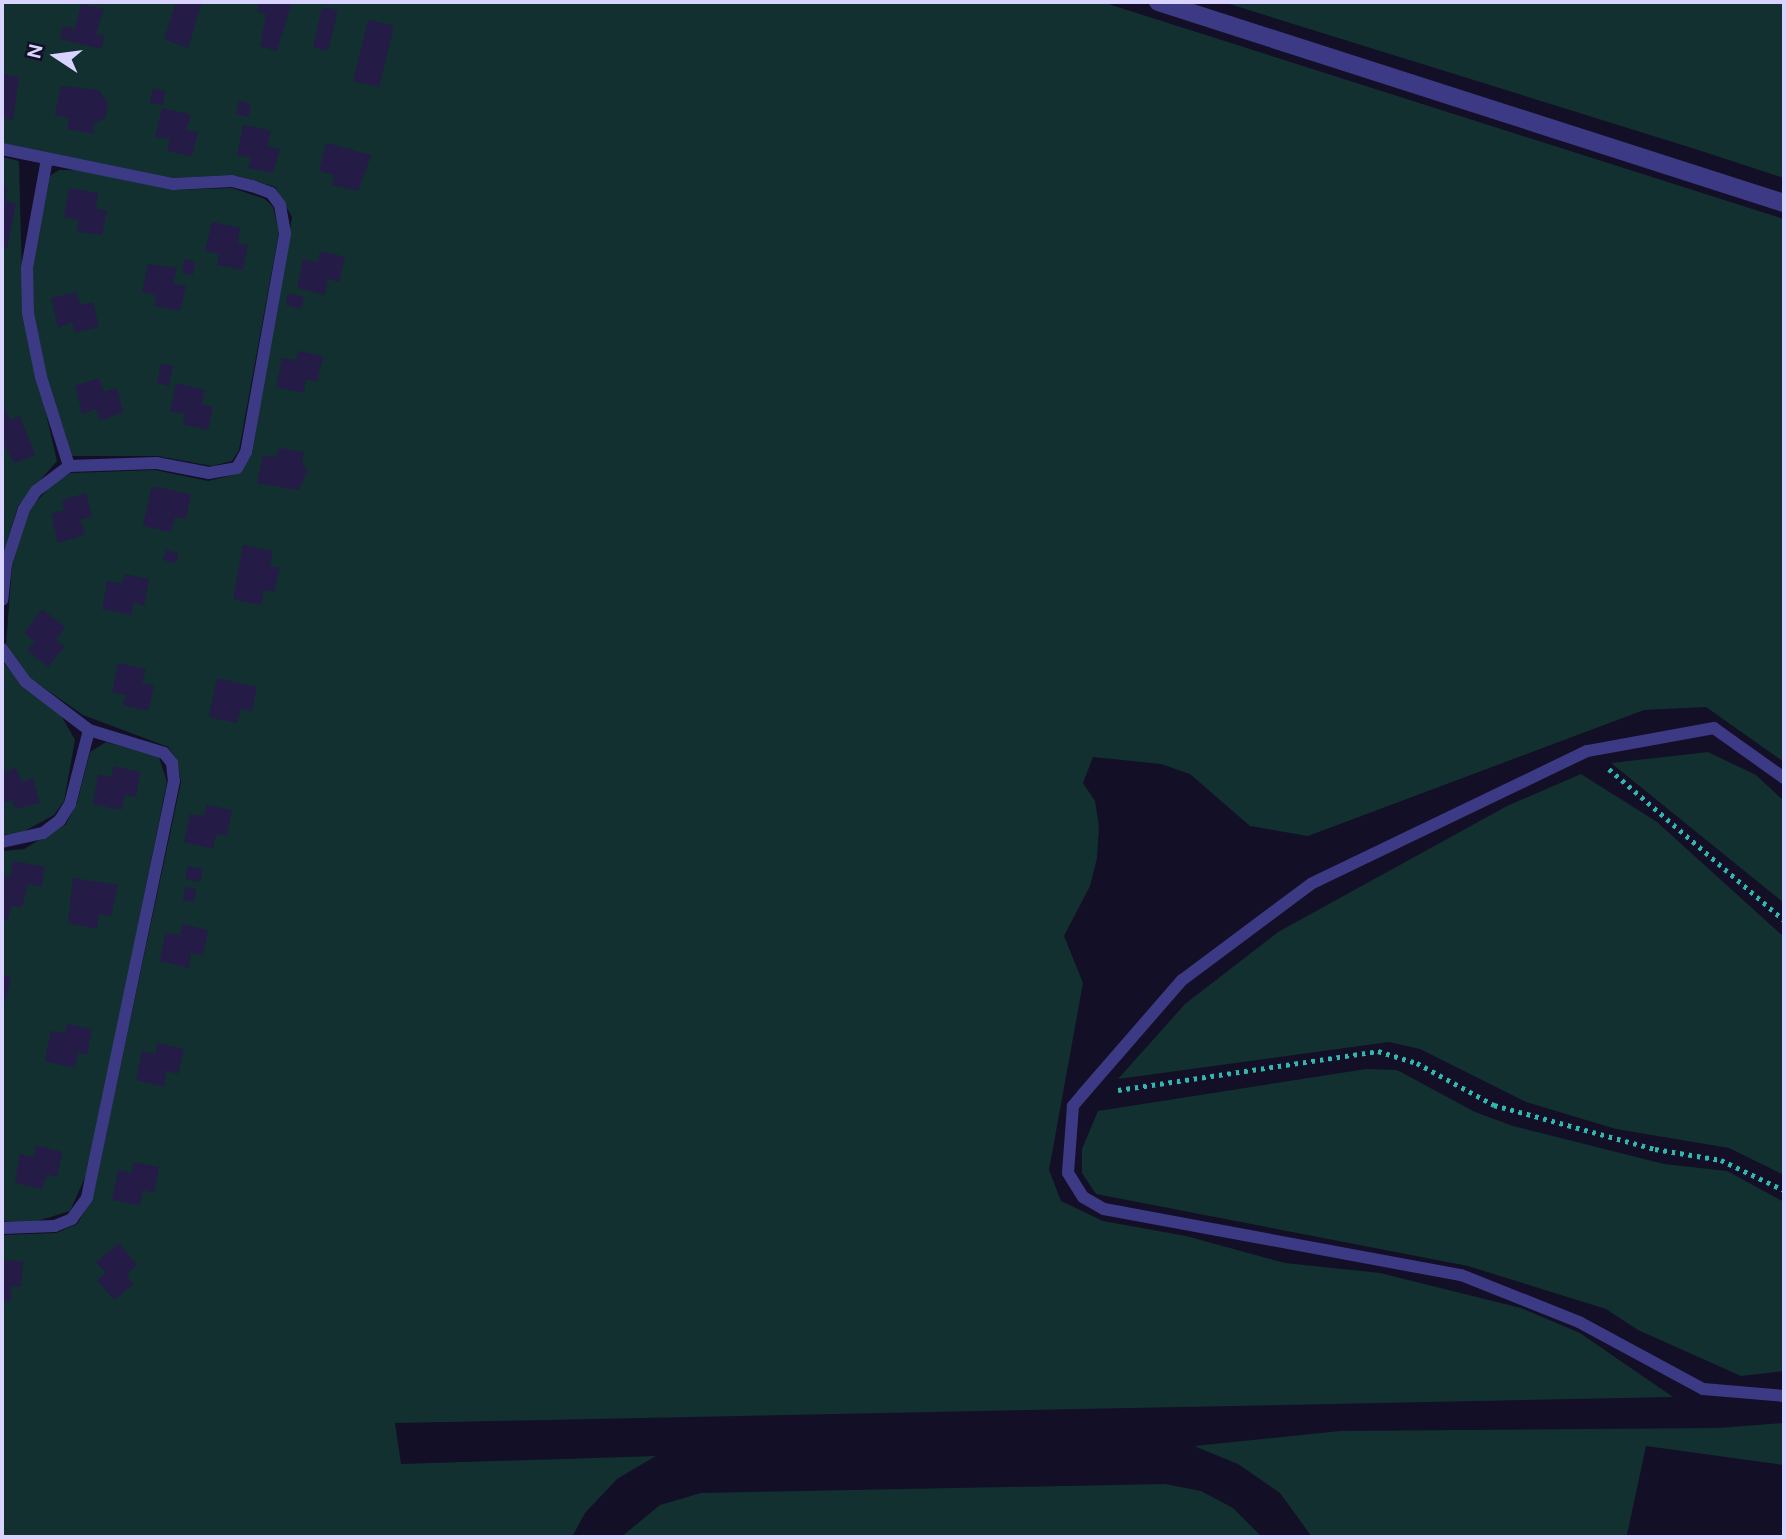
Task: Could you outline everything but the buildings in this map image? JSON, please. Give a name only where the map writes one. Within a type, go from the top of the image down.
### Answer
[{"type":"street","points":[[1158,2],[1784,203]]},
{"type":"lane","points":[[2,149],[173,184],[232,181],[252,186],[271,193],[284,218],[285,234],[246,452],[237,468],[209,473],[156,463],[69,466],[36,491],[24,509],[6,564],[2,600]]},
{"type":"lane","points":[[47,159],[27,268],[28,313],[51,414],[69,466]]},
{"type":"lane","points":[[2,649],[9,665],[26,682],[89,730],[153,746],[172,763],[174,781],[87,1198],[72,1219],[55,1226],[2,1228]]},
{"type":"lane","points":[[1784,778],[1714,728],[1587,751],[1311,884],[1182,980],[1083,1094],[1073,1107],[1068,1173],[1083,1197],[1104,1209],[1461,1275],[1579,1322],[1703,1389],[1784,1396]]},
{"type":"lane","points":[[2,842],[43,833],[60,820],[70,804],[89,730]]},
{"type":"path","points":[[1587,751],[1784,920]]},
{"type":"path","points":[[1083,1094],[1218,1078],[1378,1051],[1417,1063],[1494,1105],[1655,1149],[1721,1160],[1784,1190]]},
{"type":"green space","points":[[2,2],[1102,2],[1784,219],[1784,762],[1706,707],[1644,710],[1308,836],[1250,826],[1190,774],[1161,764],[1093,757],[1083,783],[1095,801],[1099,826],[1097,858],[1090,886],[1064,936],[1083,983],[1049,1170],[1061,1201],[1103,1221],[1186,1236],[1285,1263],[1380,1273],[1521,1308],[1580,1333],[1673,1397],[395,1423],[401,1464],[656,1456],[617,1479],[585,1513],[572,1537],[2,1537],[2,1235],[56,1233],[77,1224],[92,1200],[181,782],[177,760],[168,747],[83,715],[30,678],[6,645],[12,566],[28,510],[54,483],[71,473],[155,470],[208,481],[241,473],[252,454],[292,217],[275,187],[253,180],[233,175],[173,178],[2,143]]},
{"type":"green space","points":[[1223,2],[1784,2],[1784,178],[1692,148]]},
{"type":"green space","points":[[2,157],[19,161],[23,314],[57,461],[18,506],[2,558]]},
{"type":"green space","points":[[59,170],[82,170],[172,190],[232,188],[265,199],[273,207],[279,232],[239,450],[232,461],[212,466],[157,456],[72,456],[46,376],[34,313],[32,269],[50,176]]},
{"type":"green space","points":[[2,661],[22,685],[61,715],[75,740],[64,801],[54,815],[21,833],[2,835]]},
{"type":"green space","points":[[106,742],[159,757],[167,782],[88,1171],[70,1211],[31,1223],[2,1221],[2,851],[24,849],[66,824],[77,803],[90,752]]},
{"type":"green space","points":[[1708,752],[1756,775],[1784,801],[1784,903],[1611,763]]},
{"type":"green space","points":[[1581,774],[1657,822],[1784,937],[1784,1175],[1729,1148],[1616,1129],[1526,1102],[1420,1049],[1389,1042],[1118,1079],[1185,1004],[1278,932],[1507,806]]},
{"type":"green space","points":[[1366,1069],[1397,1070],[1475,1112],[1513,1126],[1664,1164],[1727,1171],[1784,1202],[1784,1371],[1741,1376],[1638,1330],[1606,1309],[1468,1266],[1096,1194],[1082,1173],[1082,1149],[1098,1111]]},
{"type":"green space","points":[[1784,1423],[1784,1465],[1646,1446],[1627,1535],[1634,1537],[1312,1537],[1280,1493],[1238,1464],[1194,1446],[1340,1431],[1718,1428]]},
{"type":"green space","points":[[1165,1484],[1201,1491],[1233,1508],[1262,1537],[621,1537],[660,1505],[701,1493]]}]
